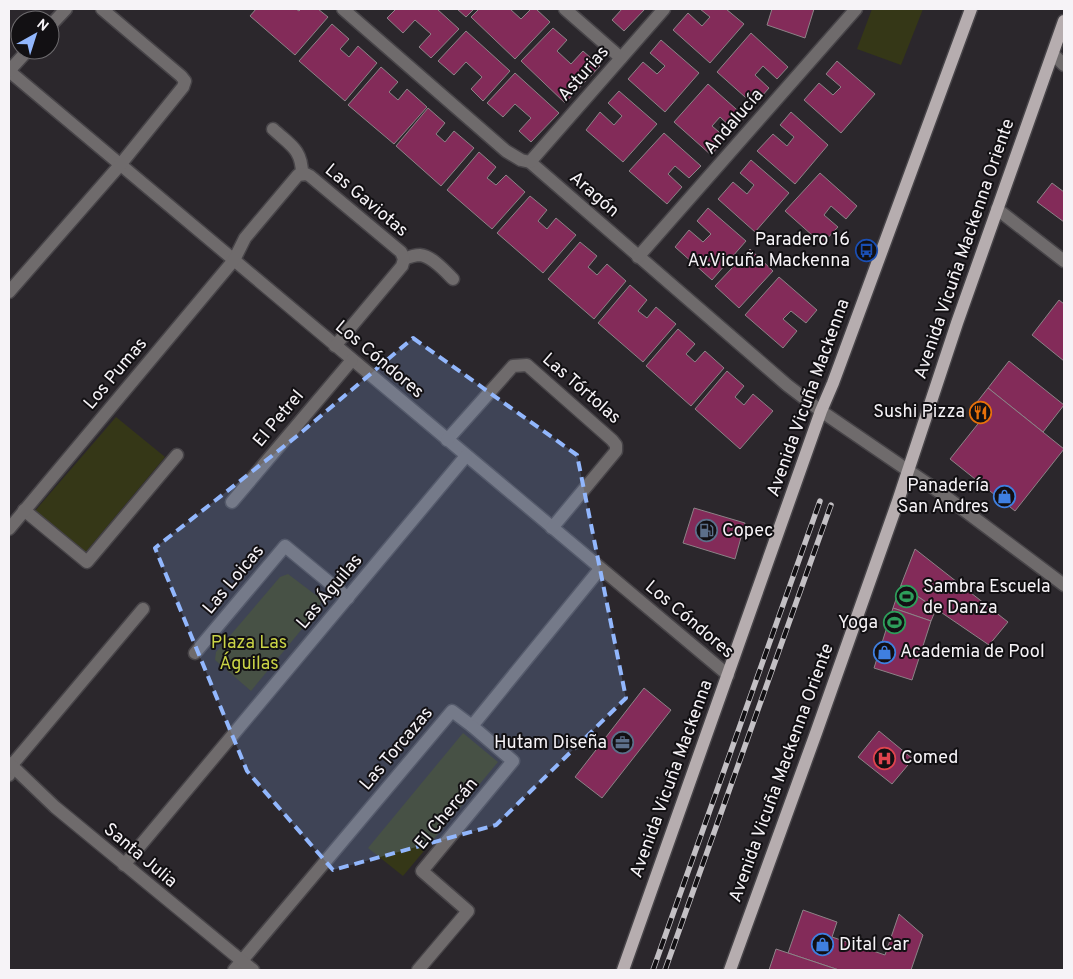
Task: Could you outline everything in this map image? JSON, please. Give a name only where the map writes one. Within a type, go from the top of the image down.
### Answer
[{"type":"main road","name":"Avenida Vicuña Mackenna","points":[[623,970],[821,411],[971,9]]},
{"type":"main road","name":"Avenida Vicuña Mackenna Oriente","points":[[730,970],[816,734],[908,471],[957,322],[1064,21]]},
{"type":"street","points":[[9,290],[120,165],[183,87],[185,80],[102,9]]},
{"type":"street","name":"Aragón","points":[[343,9],[506,151],[521,160],[530,162],[787,385],[821,411],[979,520],[1064,585]]},
{"type":"street","points":[[565,9],[621,58]]},
{"type":"street","name":"Asturias","points":[[530,162],[664,9]]},
{"type":"street","name":"Andalucía","points":[[638,257],[856,9]]},
{"type":"street","points":[[1052,54],[1064,65]]},
{"type":"street","points":[[9,71],[19,60]]},
{"type":"street","name":"Los Cóndores","points":[[9,71],[728,675]]},
{"type":"street","points":[[273,129],[299,154],[302,163],[302,174]]},
{"type":"street","name":"Las Gaviotas","points":[[234,260],[245,238],[294,177],[302,174],[310,176],[401,252],[404,259],[402,266],[335,346]]},
{"type":"street","points":[[997,209],[1064,261]]},
{"type":"street","points":[[404,259],[418,255],[426,257],[453,279]]},
{"type":"street","name":"Los Pumas","points":[[9,529],[234,260]]},
{"type":"street","name":"El Petrel","points":[[232,502],[352,360]]},
{"type":"street","name":"Las Tórtolas","points":[[447,440],[513,366],[527,365],[616,445],[616,451],[552,528]]},
{"type":"street","points":[[24,510],[87,562],[177,455]]},
{"type":"street","name":"Las Águilas","points":[[124,865],[466,456]]},
{"type":"street","name":"Las Loicas","points":[[195,654],[285,546],[348,598]]},
{"type":"street","points":[[472,726],[600,569]]},
{"type":"street","points":[[10,768],[143,609]]},
{"type":"street","name":"Las Torcazas","points":[[238,966],[452,710],[472,726]]},
{"type":"street","name":"El Chercán","points":[[418,970],[468,911],[422,872],[514,761],[472,726]]},
{"type":"street","name":"Santa Julia","points":[[10,768],[124,865],[238,966],[254,970]]},
{"type":"highlighted area","points":[[413,338],[577,455],[626,698],[496,825],[333,870],[247,771],[155,548],[297,436]]},
{"type":"green space","points":[[872,9],[923,9],[901,65],[857,49]]},
{"type":"green space","points":[[116,417],[165,457],[84,554],[34,512]]},
{"type":"green space","name":"Plaza Las Águilas","points":[[288,574],[321,599],[320,607],[251,691],[215,660],[216,652],[280,577]]},
{"type":"green space","points":[[463,733],[498,762],[403,876],[368,848]]},
{"type":"building","points":[[256,9],[296,9],[299,11],[301,9],[318,9],[328,17],[295,55],[250,16]]},
{"type":"building","points":[[396,9],[437,9],[459,29],[431,58],[419,47],[431,34],[415,20],[403,33],[387,18]]},
{"type":"building","points":[[457,9],[474,9],[466,17]]},
{"type":"building","points":[[479,9],[510,9],[521,19],[531,9],[536,9],[550,22],[515,59],[471,17]]},
{"type":"building","points":[[622,9],[645,9],[624,31],[612,20]]},
{"type":"building","points":[[700,9],[726,9],[744,24],[710,63],[673,30],[688,13],[702,26],[710,17]]},
{"type":"building","points":[[772,9],[814,9],[805,38],[767,25]]},
{"type":"building","points":[[332,24],[349,39],[340,49],[349,57],[358,46],[377,63],[345,101],[299,61]]},
{"type":"building","points":[[553,28],[567,40],[557,51],[571,64],[583,51],[600,66],[565,103],[521,61]]},
{"type":"building","points":[[466,31],[510,71],[483,101],[471,89],[482,77],[466,62],[454,75],[438,61]]},
{"type":"building","points":[[751,33],[788,67],[777,79],[763,66],[755,75],[769,88],[754,105],[717,72]]},
{"type":"building","points":[[661,40],[699,73],[665,112],[628,79],[643,62],[657,74],[665,66],[650,53]]},
{"type":"building","points":[[837,61],[875,94],[841,133],[804,100],[819,83],[833,95],[841,87],[826,74]]},
{"type":"building","points":[[381,67],[398,82],[389,92],[398,100],[407,89],[427,107],[394,144],[348,105]]},
{"type":"building","points":[[515,73],[559,113],[531,142],[519,131],[531,118],[515,104],[503,117],[487,103]]},
{"type":"building","points":[[708,84],[745,117],[734,130],[720,117],[712,126],[726,138],[711,155],[674,122]]},
{"type":"building","points":[[619,91],[657,124],[623,162],[586,130],[600,112],[614,125],[622,116],[608,103]]},
{"type":"building","points":[[428,108],[445,123],[436,134],[445,142],[454,131],[474,148],[441,186],[396,146]]},
{"type":"building","points":[[791,112],[828,145],[795,184],[757,151],[773,134],[787,146],[794,137],[780,125]]},
{"type":"building","points":[[664,133],[701,166],[689,178],[675,166],[668,174],[682,187],[667,204],[629,171]]},
{"type":"building","points":[[479,152],[496,167],[487,178],[496,185],[506,175],[525,192],[492,229],[447,190]]},
{"type":"building","points":[[751,160],[789,193],[755,232],[718,199],[733,182],[747,194],[754,185],[740,173]]},
{"type":"building","points":[[820,173],[857,206],[846,219],[831,206],[824,215],[838,227],[822,244],[785,211]]},
{"type":"building","points":[[1052,183],[1064,192],[1064,222],[1037,202]]},
{"type":"building","points":[[530,196],[547,210],[538,221],[547,229],[556,218],[576,235],[543,273],[497,233]]},
{"type":"building","points":[[708,208],[746,241],[712,280],[675,247],[689,230],[703,242],[711,234],[697,221]]},
{"type":"building","points":[[580,242],[597,256],[588,267],[597,275],[607,264],[626,281],[594,319],[548,279]]},
{"type":"building","points":[[750,249],[773,271],[739,308],[715,286]]},
{"type":"building","points":[[779,277],[817,310],[806,323],[791,311],[783,319],[797,331],[783,348],[745,315]]},
{"type":"building","points":[[630,285],[647,300],[638,311],[647,318],[656,307],[676,324],[643,362],[598,323]]},
{"type":"building","points":[[1059,300],[1064,304],[1064,361],[1032,335]]},
{"type":"building","points":[[678,329],[695,344],[686,354],[695,362],[705,351],[724,368],[691,406],[646,366]]},
{"type":"building","points":[[1009,361],[1064,405],[1043,432],[988,388]]},
{"type":"building","points":[[727,371],[744,386],[735,397],[744,405],[753,394],[773,411],[740,449],[695,409]]},
{"type":"building","points":[[988,388],[1064,449],[1015,511],[950,459],[981,420],[970,411]]},
{"type":"building","points":[[694,508],[745,523],[735,559],[683,543]]},
{"type":"building","points":[[915,549],[1008,622],[989,645],[901,585]]},
{"type":"building","name":"Sambra Escuela de Danza","points":[[901,585],[936,609],[931,621],[893,608]]},
{"type":"building","points":[[893,608],[931,621],[912,680],[874,668]]},
{"type":"building","name":"Hutam Diseña","points":[[644,688],[671,710],[602,798],[575,777]]},
{"type":"building","name":"Comed","points":[[879,731],[913,759],[892,784],[858,757]]},
{"type":"building","name":"Dital Car","points":[[803,910],[837,922],[832,937],[885,955],[899,914],[923,935],[911,970],[839,970],[788,953]]},
{"type":"building","points":[[776,949],[839,970],[769,970]]},
{"type":"railway","points":[[653,970],[820,501]]},
{"type":"railway","points":[[665,970],[831,505]]},
{"type":"place","name":"Paradero 16 Av.Vicuña Mackenna","points":[[866,250]]},
{"type":"place","name":"Sushi Pizza","points":[[981,412]]},
{"type":"place","name":"Panadería San Andres","points":[[1005,496]]},
{"type":"place","name":"Copec","points":[[706,531]]},
{"type":"place","name":"Sambra Escuela de Danza","points":[[907,597]]},
{"type":"place","name":"Yoga","points":[[894,623]]},
{"type":"place","name":"Academia de Pool","points":[[884,652]]},
{"type":"place","name":"Hutam Diseña","points":[[623,743]]},
{"type":"place","name":"Comed","points":[[885,758]]},
{"type":"place","name":"Dital Car","points":[[823,945]]}]
